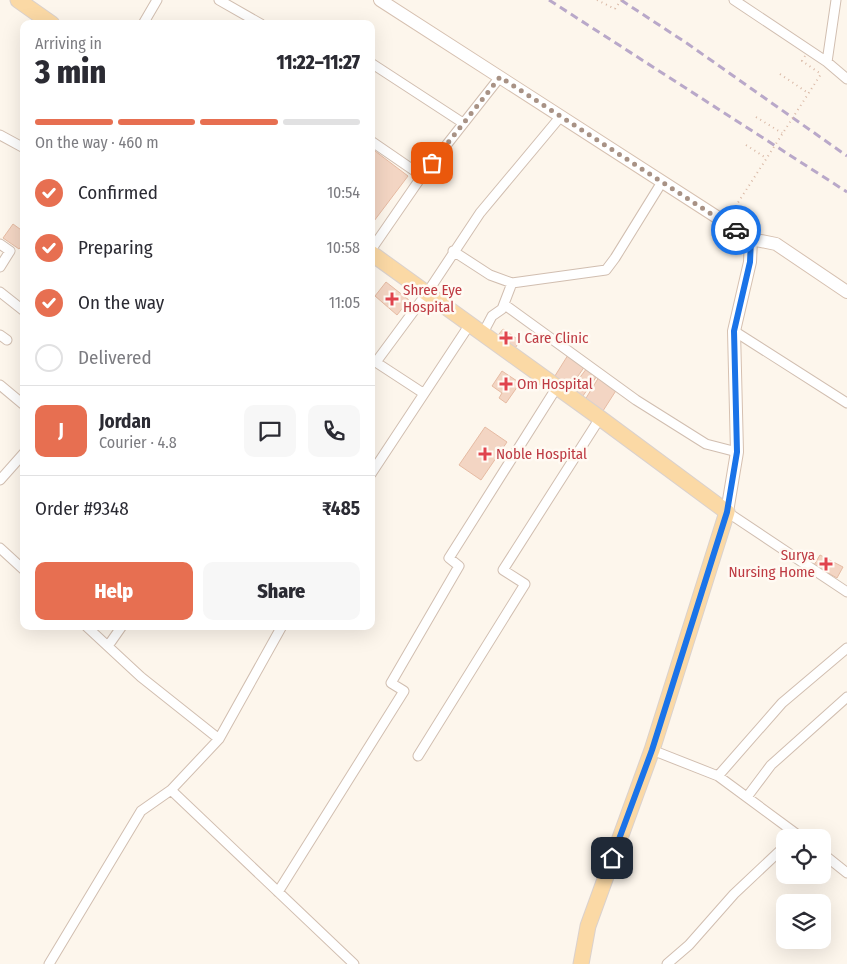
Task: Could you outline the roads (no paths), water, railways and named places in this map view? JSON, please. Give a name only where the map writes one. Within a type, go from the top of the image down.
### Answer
[{"type":"main road","points":[[18,0],[46,20]]},
{"type":"main road","points":[[375,255],[727,512],[652,750],[588,926],[581,964]]},
{"type":"street","points":[[145,20],[157,0]]},
{"type":"street","points":[[220,0],[254,20]]},
{"type":"street","points":[[380,0],[751,239],[776,244],[847,292]]},
{"type":"street","points":[[734,0],[827,62],[847,79]]},
{"type":"street","points":[[827,62],[836,0]]},
{"type":"street","points":[[375,66],[463,123]]},
{"type":"street","points":[[375,246],[422,176],[500,77]]},
{"type":"street","points":[[375,359],[427,293],[453,251],[480,213],[560,116]]},
{"type":"street","points":[[0,134],[20,146]]},
{"type":"street","points":[[0,146],[10,140]]},
{"type":"street","points":[[375,144],[422,176]]},
{"type":"street","points":[[453,251],[490,276],[512,283],[606,270],[662,182]]},
{"type":"street","points":[[751,239],[750,262],[734,331],[737,452],[727,512],[847,592]]},
{"type":"street","points":[[0,244],[10,251],[0,267]]},
{"type":"street","points":[[482,333],[492,316],[499,312],[504,304],[512,283]]},
{"type":"street","points":[[0,292],[20,308]]},
{"type":"street","points":[[504,304],[644,405],[706,444],[737,452]]},
{"type":"street","points":[[375,468],[470,324]]},
{"type":"street","points":[[734,331],[847,403]]},
{"type":"street","points":[[375,361],[423,393]]},
{"type":"street","points":[[0,385],[20,402]]},
{"type":"street","points":[[278,892],[404,691],[391,684],[459,566],[449,558],[557,386]]},
{"type":"street","points":[[418,756],[525,584],[503,570],[600,418]]},
{"type":"street","points":[[0,480],[20,458]]},
{"type":"street","points":[[0,548],[20,566]]},
{"type":"street","points":[[90,630],[142,678],[218,739]]},
{"type":"street","points":[[108,646],[119,630]]},
{"type":"street","points":[[49,964],[141,811],[170,790],[218,739],[280,630]]},
{"type":"street","points":[[718,776],[782,703],[847,648]]},
{"type":"street","points":[[747,796],[771,765],[847,697]]},
{"type":"street","points":[[652,750],[718,776],[789,829]]},
{"type":"street","points":[[170,790],[354,964]]},
{"type":"street","points":[[667,964],[689,945],[734,894],[776,854]]},
{"type":"street","points":[[831,859],[846,869]]},
{"type":"railway","points":[[549,0],[847,192]]},
{"type":"railway","points":[[621,0],[688,44],[847,156]]},
{"type":"place","name":"Shree Eye Hospital","points":[[392,299]]},
{"type":"place","name":"I Care Clinic","points":[[506,338]]},
{"type":"place","name":"Om Hospital","points":[[506,384]]},
{"type":"place","name":"Noble Hospital","points":[[485,454]]},
{"type":"place","name":"Surya Nursing Home","points":[[826,564]]}]
